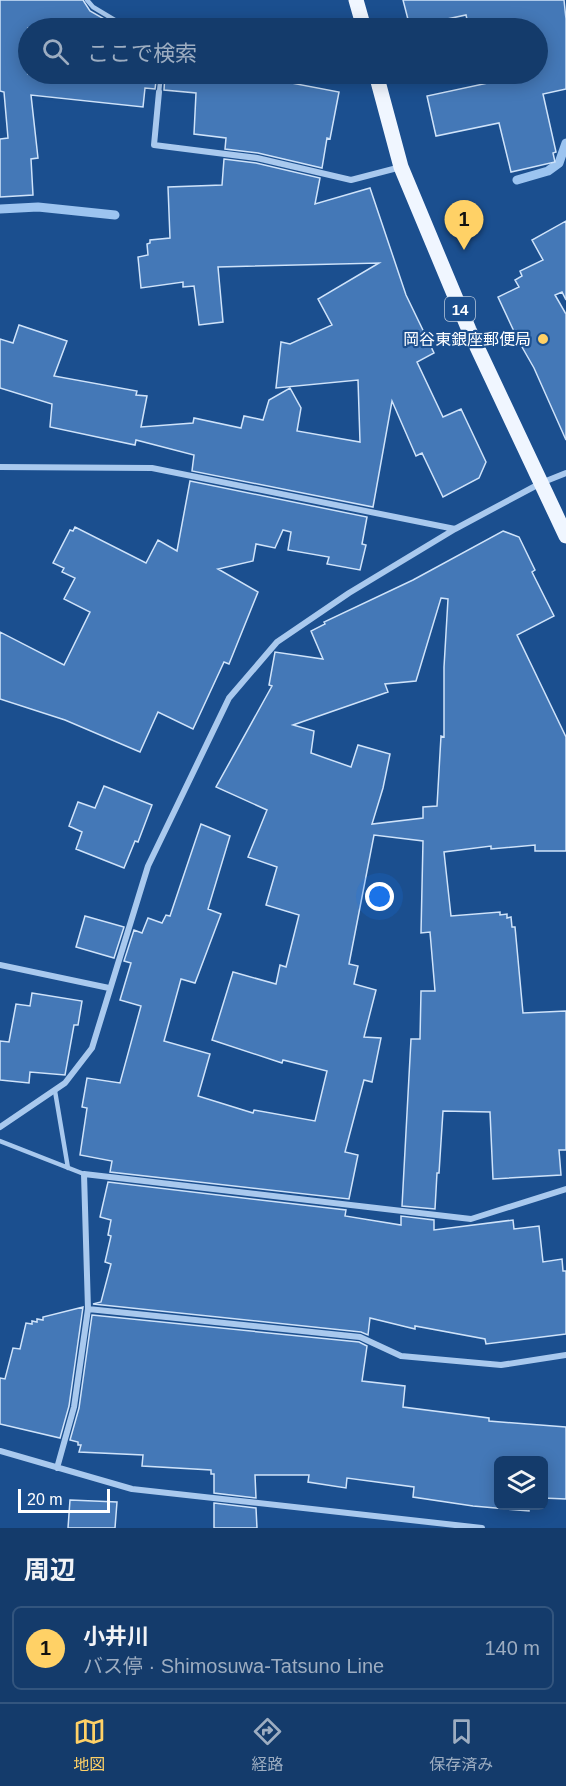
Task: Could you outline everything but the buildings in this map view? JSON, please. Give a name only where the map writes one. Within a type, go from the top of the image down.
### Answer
[{"type":"main road","points":[[356,0],[361,18]]},
{"type":"main road","name":"14","points":[[379,84],[401,167],[469,330],[566,536]]},
{"type":"street","points":[[159,92],[153,145],[257,158],[351,180],[401,167]]},
{"type":"street","points":[[0,467],[152,468],[455,529]]},
{"type":"street","points":[[0,1127],[65,1083],[92,1048],[148,866],[229,698],[277,642],[349,593],[455,529],[541,483],[566,473]]},
{"type":"street","points":[[0,965],[109,988]]},
{"type":"street","points":[[57,1468],[74,1407],[88,1309],[84,1174],[471,1219],[566,1189]]},
{"type":"street","points":[[88,1309],[360,1337],[401,1356],[501,1365],[566,1355]]},
{"type":"street","points":[[0,1451],[132,1489],[482,1528]]},
{"type":"lane","points":[[87,0],[93,7],[111,18]]},
{"type":"lane","points":[[159,92],[160,84]]},
{"type":"lane","points":[[55,1091],[68,1168]]},
{"type":"lane","points":[[0,1141],[84,1174]]},
{"type":"waterway","points":[[517,180],[548,171],[559,163],[566,143]]},
{"type":"waterway","points":[[0,209],[38,207],[115,215]]},
{"type":"place","name":"小井川","points":[[464,250]]},
{"type":"place","name":"岡谷東銀座郵便局","points":[[543,339]]}]
